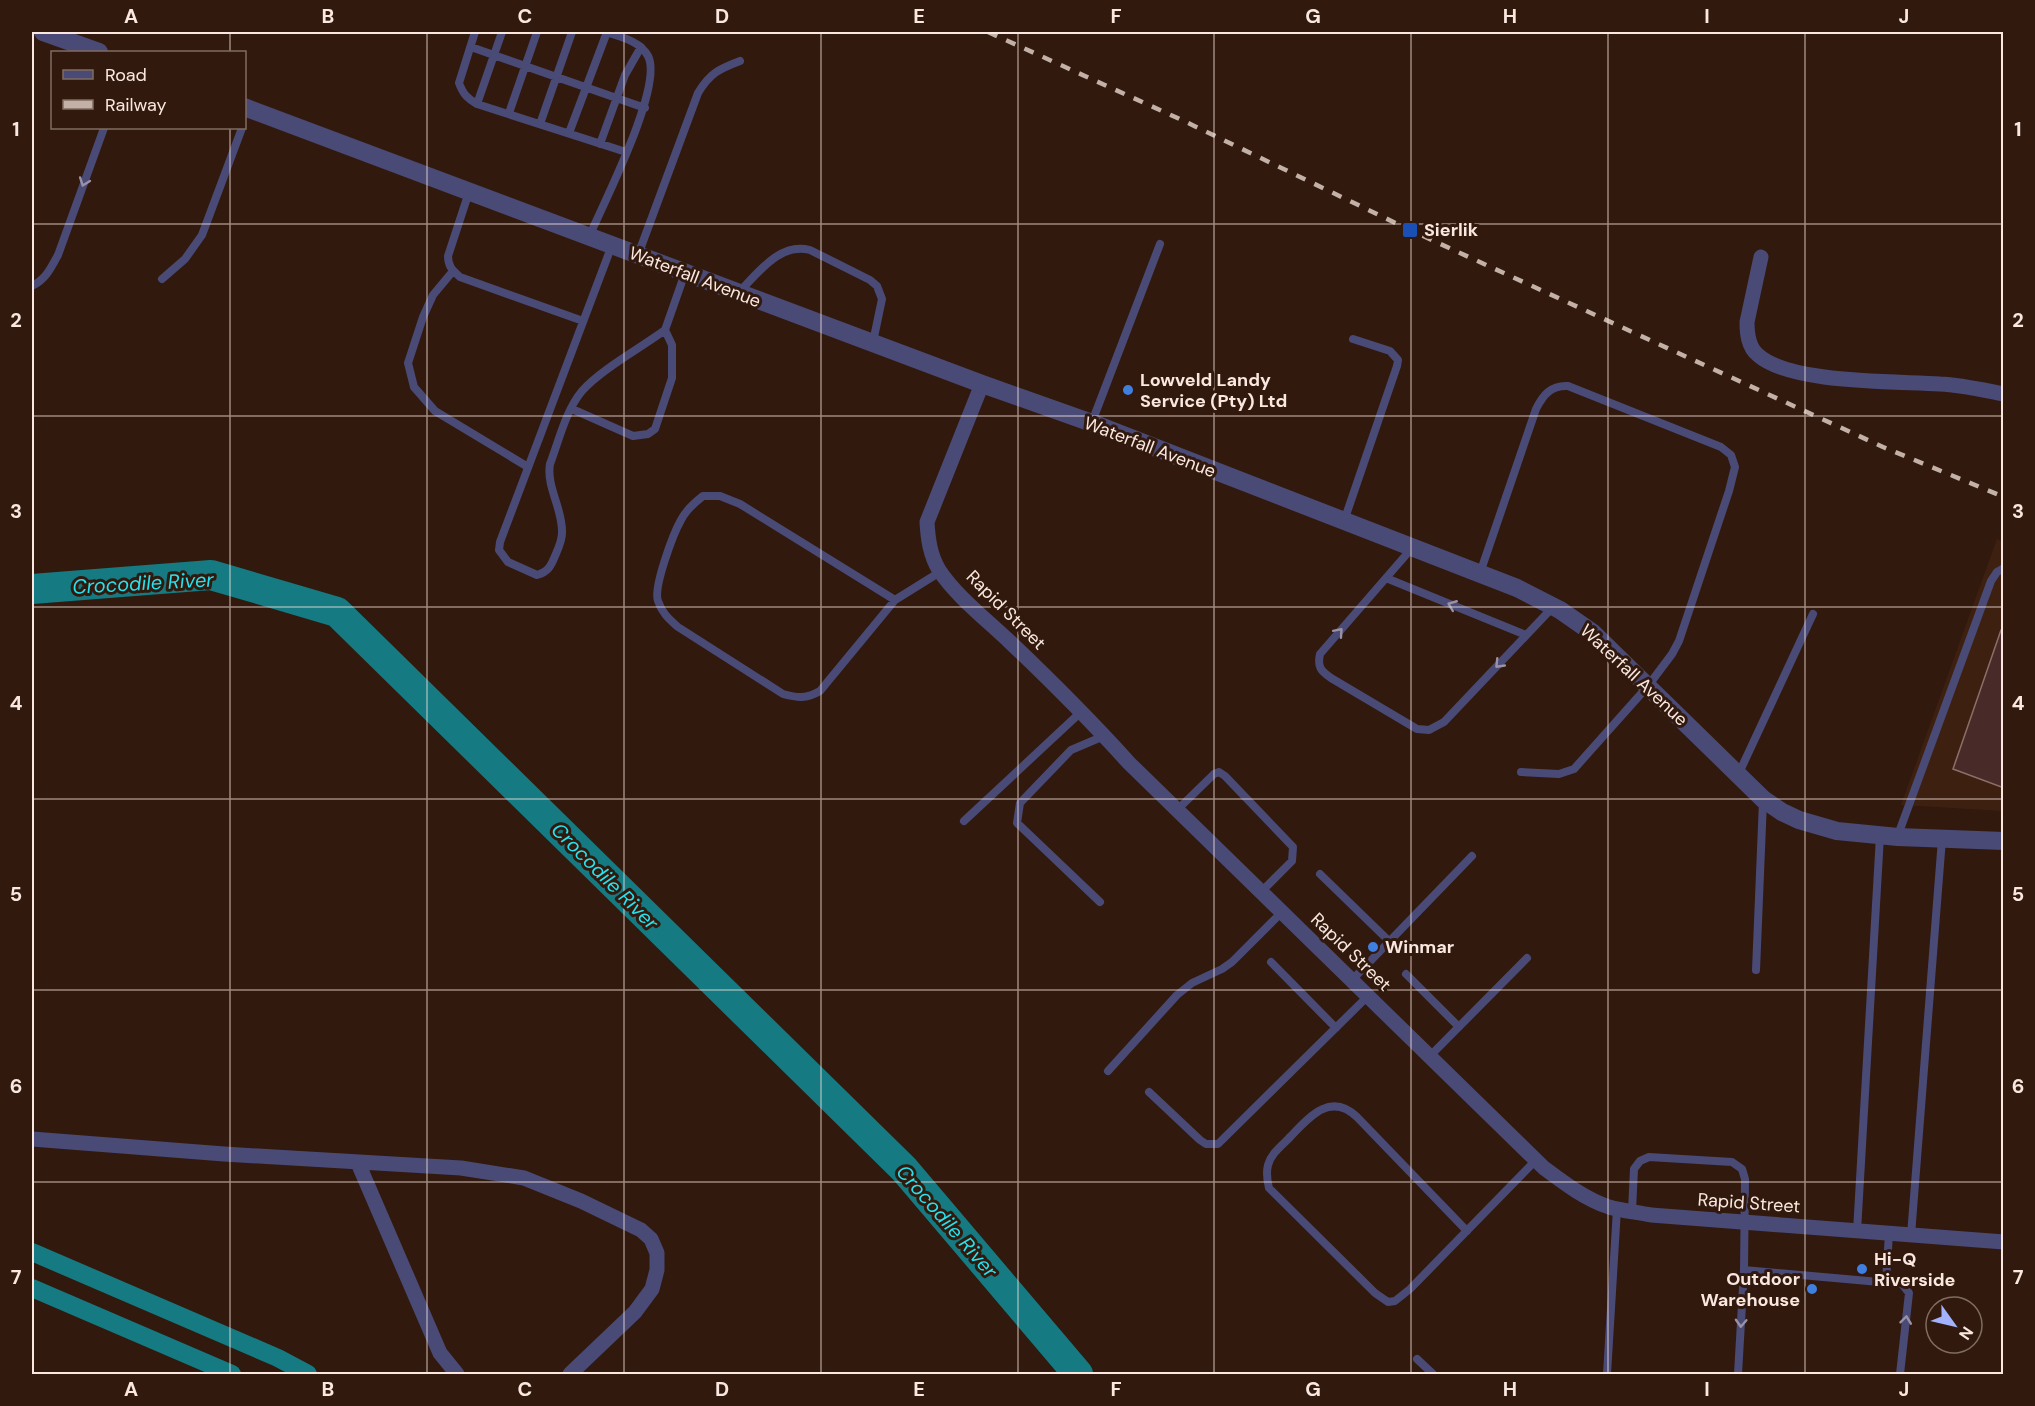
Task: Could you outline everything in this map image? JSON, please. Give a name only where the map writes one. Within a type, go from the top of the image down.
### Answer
[{"type":"street","points":[[43,32],[96,51]]},
{"type":"street","name":"Waterfall Avenue","points":[[247,110],[1092,423],[1517,588],[1553,606],[1593,633],[1763,799],[1782,812],[1815,826],[1837,831],[1889,836],[2004,841]]},
{"type":"street","points":[[1761,257],[1747,322],[1747,332],[1752,350],[1765,361],[1797,374],[1944,384],[2004,394]]},
{"type":"street","name":"Rapid Street","points":[[982,384],[927,522],[932,556],[940,572],[964,599],[1082,711],[1177,810],[1536,1160],[1581,1194],[1594,1201],[1624,1210],[1746,1223],[2004,1242]]},
{"type":"street","points":[[32,1139],[358,1163],[461,1168],[524,1178],[582,1202],[641,1230],[651,1239],[657,1253],[657,1270],[652,1289],[635,1312],[570,1374]]},
{"type":"street","points":[[358,1163],[440,1353],[457,1374]]},
{"type":"lane","points":[[476,32],[459,83],[467,98],[477,104],[626,152]]},
{"type":"lane","points":[[477,104],[502,32]]},
{"type":"lane","points":[[509,113],[537,32]]},
{"type":"lane","points":[[540,124],[572,32]]},
{"type":"lane","points":[[569,133],[606,32],[641,47],[649,57],[652,77],[645,108],[589,237]]},
{"type":"lane","points":[[471,47],[645,108]]},
{"type":"lane","points":[[600,144],[631,62],[641,47]]},
{"type":"lane","points":[[638,255],[698,93],[707,78],[740,61]]},
{"type":"lane","points":[[32,286],[48,274],[58,255],[104,129]]},
{"type":"lane","points":[[162,279],[185,259],[202,235],[242,129]]},
{"type":"lane","points":[[469,192],[447,256],[448,264],[453,271],[460,277],[583,321]]},
{"type":"lane","points":[[1092,423],[1160,244]]},
{"type":"lane","points":[[612,245],[500,542],[499,550],[508,562],[537,575],[547,571],[552,565],[562,535],[548,473],[572,409],[581,392],[592,381],[665,330],[686,273]]},
{"type":"lane","points":[[738,292],[777,255],[790,249],[810,250],[870,280],[877,286],[882,299],[872,343]]},
{"type":"lane","points":[[453,271],[433,295],[423,317],[408,363],[414,387],[435,411],[528,466]]},
{"type":"lane","points":[[572,409],[633,436],[648,434],[655,429],[672,378],[672,345],[665,330]]},
{"type":"lane","points":[[1344,522],[1398,360],[1390,351],[1353,339]]},
{"type":"lane","points":[[1480,574],[1536,409],[1545,394],[1552,388],[1568,386],[1720,447],[1731,455],[1735,467],[1729,491],[1679,641],[1672,654],[1648,686],[1571,771],[1559,774],[1521,772]]},
{"type":"lane","points":[[895,600],[740,504],[720,496],[703,496],[690,506],[680,521],[657,584],[657,599],[661,608],[665,616],[678,627],[783,694],[798,698],[809,697],[820,692],[895,600],[940,572]]},
{"type":"lane","points":[[1412,548],[1320,654],[1319,668],[1331,678],[1417,729],[1429,730],[1444,722],[1553,606]]},
{"type":"lane","points":[[1857,1231],[1889,836],[1991,581],[1997,572],[2004,568]]},
{"type":"lane","points":[[1386,578],[1526,635]]},
{"type":"lane","points":[[1738,774],[1813,614]]},
{"type":"lane","points":[[964,821],[1082,711]]},
{"type":"lane","points":[[1100,902],[1017,823],[1020,803],[1071,750],[1104,736]]},
{"type":"lane","points":[[1177,810],[1214,774],[1219,772],[1225,776],[1293,847],[1292,861],[1262,892]]},
{"type":"lane","points":[[1756,970],[1763,799]]},
{"type":"lane","points":[[1911,1235],[1942,840]]},
{"type":"lane","points":[[1352,980],[1472,856]]},
{"type":"lane","points":[[1320,874],[1389,941]]},
{"type":"lane","points":[[1108,1071],[1177,995],[1192,983],[1232,962],[1282,912]]},
{"type":"lane","points":[[1430,1056],[1527,958]]},
{"type":"lane","points":[[1271,962],[1336,1028]]},
{"type":"lane","points":[[1407,974],[1458,1027]]},
{"type":"lane","points":[[1149,1092],[1200,1140],[1206,1144],[1218,1144],[1368,996]]},
{"type":"lane","points":[[1467,1231],[1346,1109],[1331,1106],[1312,1115],[1274,1153],[1268,1163],[1266,1177],[1269,1188],[1375,1293],[1388,1302],[1401,1298],[1467,1231],[1536,1160]]},
{"type":"lane","points":[[1607,1374],[1624,1210],[1634,1169],[1643,1159],[1649,1157],[1732,1162],[1744,1173],[1746,1223],[1738,1374]]},
{"type":"lane","points":[[1886,1282],[1889,1233]]},
{"type":"lane","points":[[1744,1270],[1902,1284],[1909,1293],[1899,1374]]},
{"type":"lane","points":[[1417,1359],[1433,1374]]},
{"type":"shaded area","points":[[1997,539],[2004,542],[2003,811],[1901,805]]},
{"type":"building","points":[[2001,630],[2004,630],[2004,788],[1953,769]]},
{"type":"waterway","name":"Crocodile River","points":[[32,589],[211,575],[337,612],[904,1169],[1078,1374]]},
{"type":"waterway","points":[[32,1252],[278,1358],[308,1374]]},
{"type":"waterway","points":[[32,1288],[232,1374]]},
{"type":"railway","points":[[988,32],[1184,121],[1410,230],[1883,447],[2004,497]]},
{"type":"place","name":"Sierlik","points":[[1410,230]]},
{"type":"place","name":"Lowveld Landy Service (Pty) Ltd","points":[[1128,390]]},
{"type":"place","name":"Winmar","points":[[1373,947]]},
{"type":"place","name":"Hi-Q Riverside","points":[[1862,1269]]},
{"type":"place","name":"Outdoor Warehouse","points":[[1812,1289]]}]
